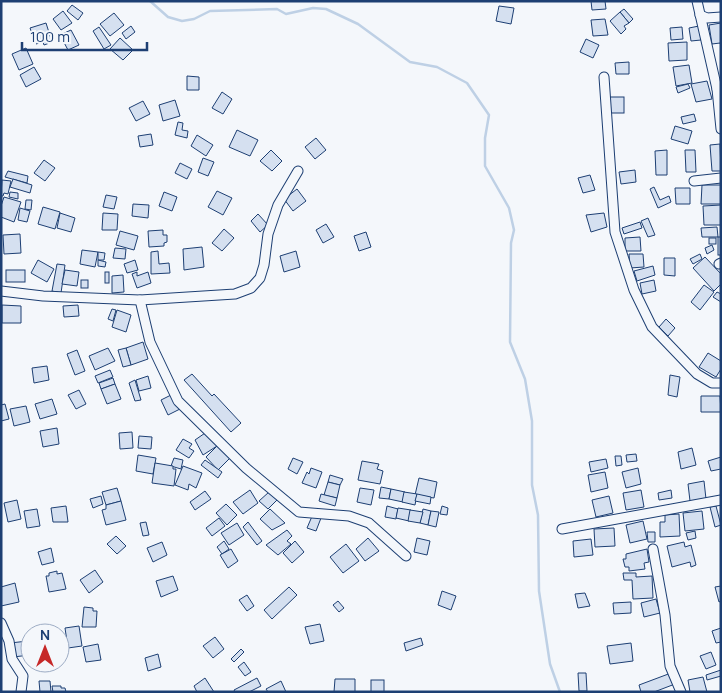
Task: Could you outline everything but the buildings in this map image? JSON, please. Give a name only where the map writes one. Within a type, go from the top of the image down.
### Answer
[{"type":"street","points":[[697,1],[719,90],[721,129]]},
{"type":"street","points":[[700,15],[707,18],[721,17]]},
{"type":"street","points":[[604,77],[615,232],[634,290],[652,327],[697,374],[712,383],[721,383]]},
{"type":"street","points":[[1,291],[43,296],[140,300],[235,294],[251,288],[260,278],[264,265],[268,234],[278,205],[298,171]]},
{"type":"street","points":[[694,181],[721,178]]},
{"type":"street","points":[[140,300],[150,342],[178,401],[246,468],[299,512],[348,516],[369,523],[406,556]]},
{"type":"street","points":[[562,530],[721,500]]},
{"type":"street","points":[[653,549],[666,615],[670,666],[681,692]]},
{"type":"street","points":[[1,623],[9,641],[12,659],[23,676],[21,692]]},
{"type":"waterway","points":[[150,1],[168,17],[182,21],[194,19],[210,11],[277,9],[286,14],[313,8],[326,9],[358,24],[410,62],[437,67],[467,83],[489,115],[485,138],[485,166],[509,208],[514,230],[511,243],[510,342],[525,379],[532,421],[532,485],[538,515],[539,591],[550,664],[560,692]]}]
